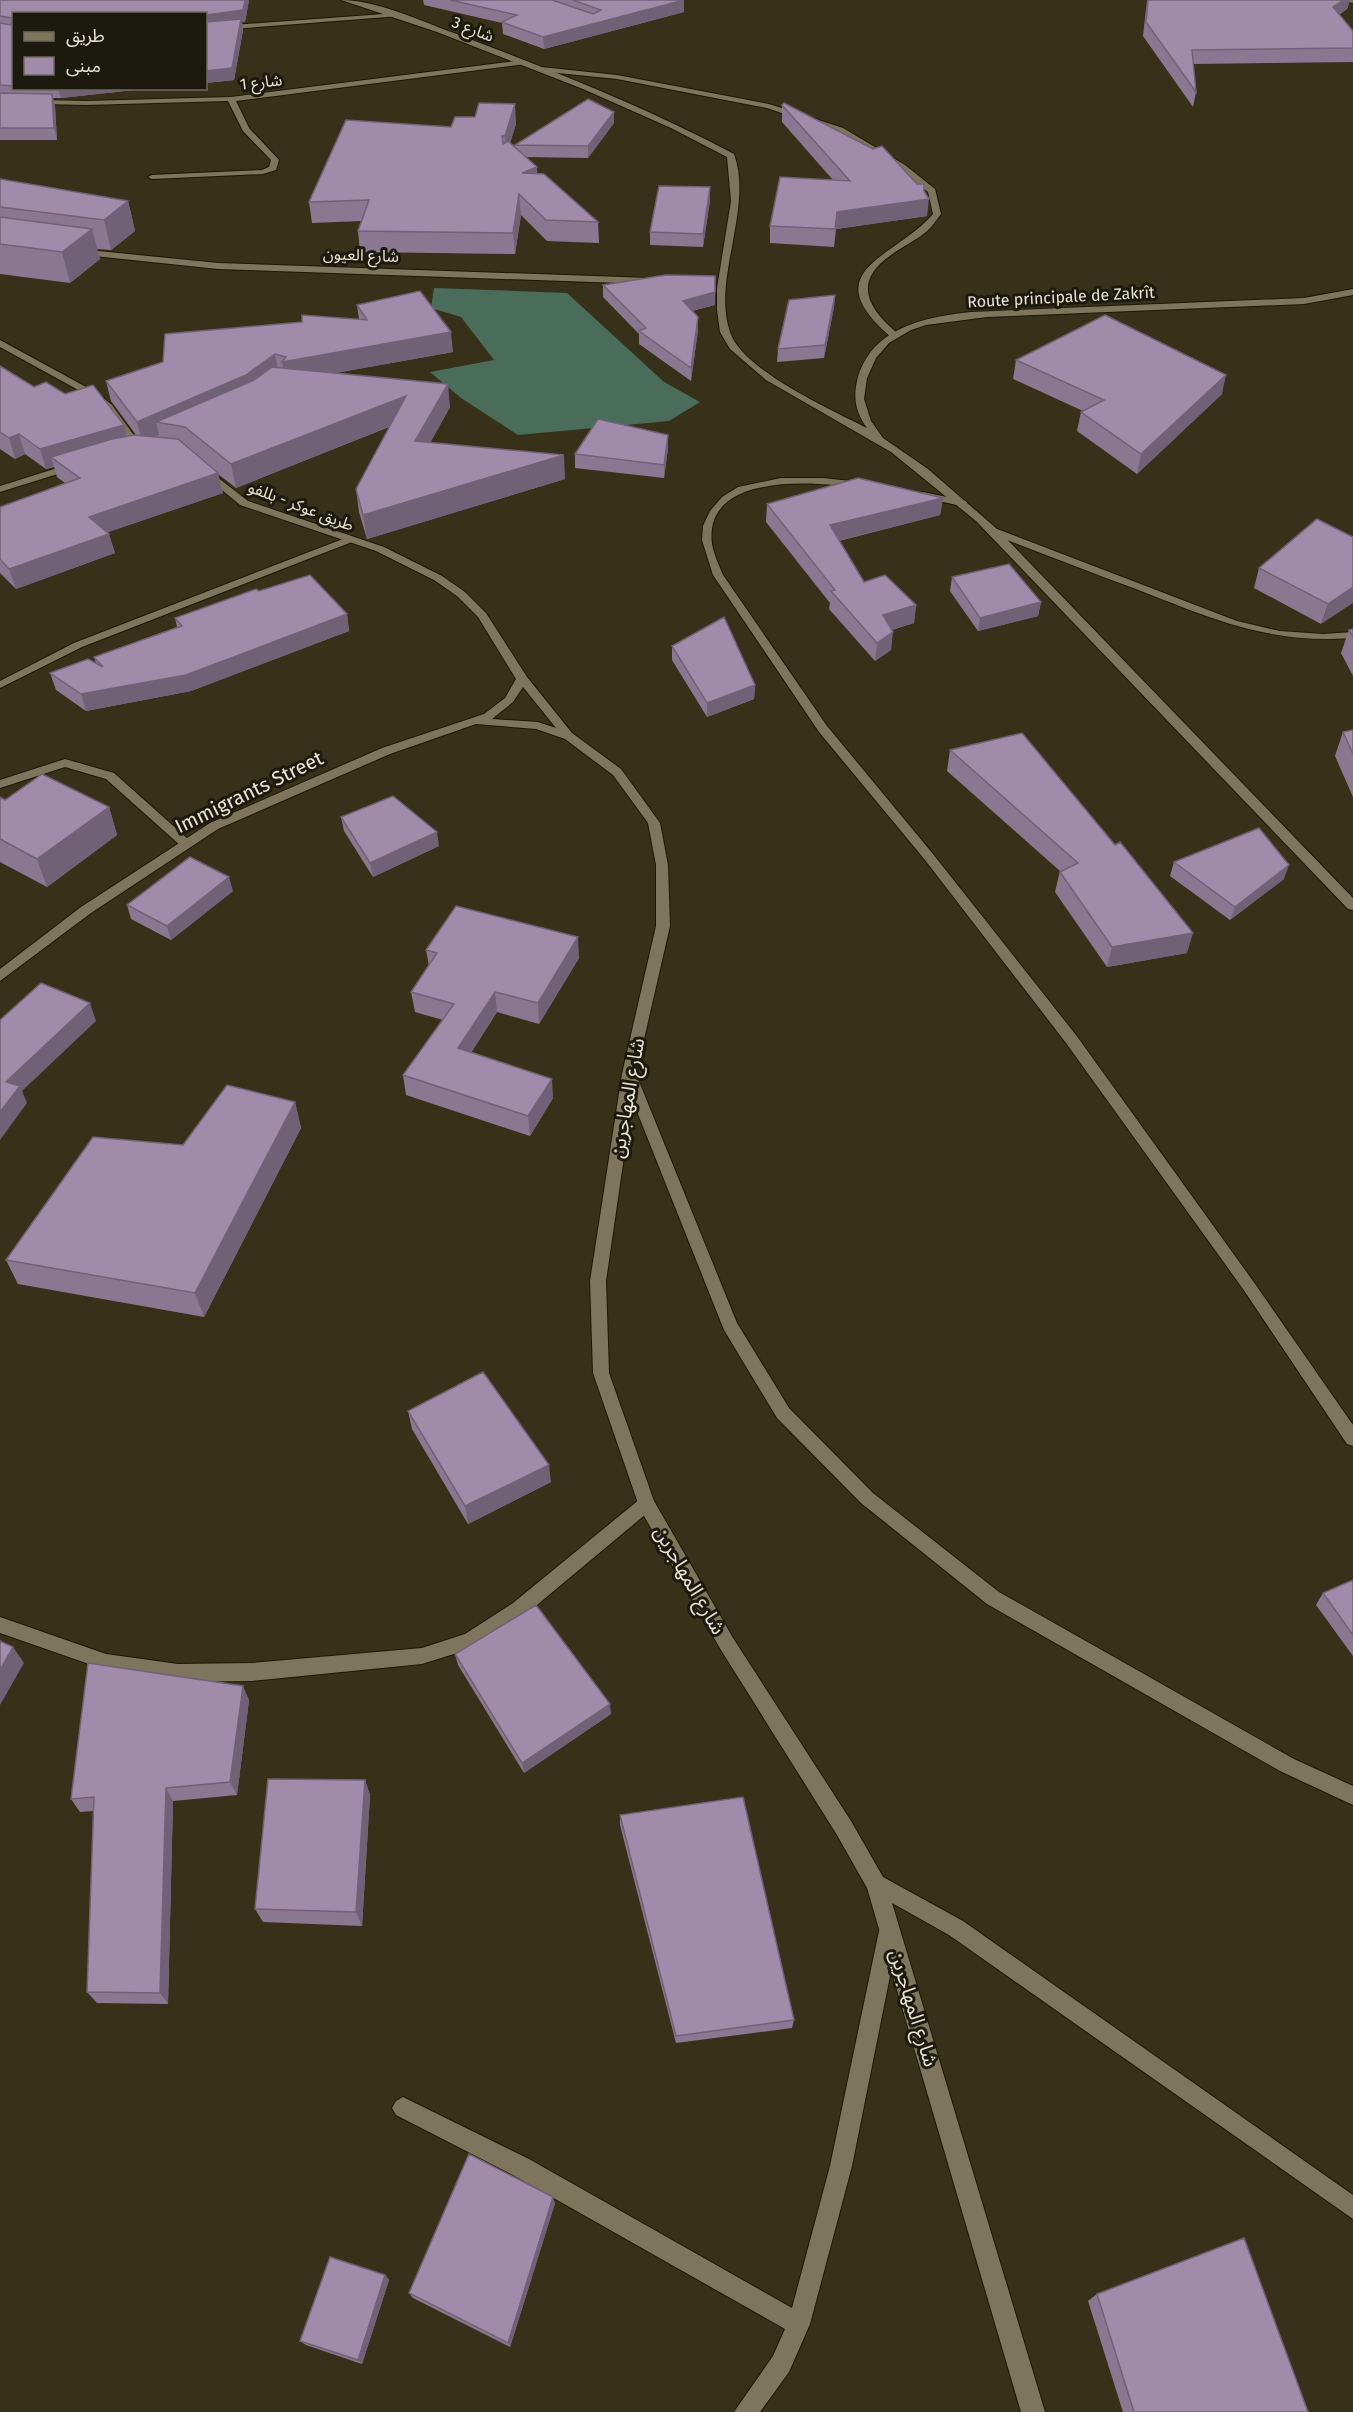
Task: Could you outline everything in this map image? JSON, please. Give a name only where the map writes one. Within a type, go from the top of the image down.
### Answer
[{"type":"street","name":"شارع 3","points":[[344,0],[398,15],[523,62],[682,130],[731,156],[737,180],[736,203],[722,284]]},
{"type":"street","points":[[1339,0],[1353,1]]},
{"type":"street","points":[[207,29],[398,15]]},
{"type":"street","name":"شارع 1","points":[[0,101],[86,103],[231,99],[523,62]]},
{"type":"street","points":[[540,69],[617,77],[784,110],[840,130],[902,167],[932,191],[937,214],[922,231],[882,254],[865,278],[863,291],[866,306],[894,335]]},
{"type":"street","points":[[152,177],[263,172],[273,168],[275,160],[246,129],[231,99]]},
{"type":"street","name":"شارع العيون","points":[[66,251],[219,266],[664,282]]},
{"type":"street","points":[[710,284],[722,284],[721,309],[725,335],[740,354],[819,409],[880,440],[962,503],[993,531],[1353,906]]},
{"type":"street","name":"Route principale de Zakrît","points":[[880,440],[861,411],[859,386],[867,366],[881,346],[894,335],[933,321],[970,315],[1215,305],[1320,298],[1352,293]]},
{"type":"street","points":[[0,343],[94,395],[148,447],[123,451]]},
{"type":"street","points":[[0,489],[83,463]]},
{"type":"street","name":"طريق عوكر - بللفو","points":[[201,465],[220,486],[244,503],[380,549],[406,561],[461,594],[482,615],[522,679]]},
{"type":"street","points":[[872,487],[800,480],[757,485],[736,492],[720,503],[707,531],[707,548],[718,575],[823,729],[929,857],[1071,1039],[1248,1285],[1353,1439]]},
{"type":"street","points":[[908,492],[962,503]]},
{"type":"street","points":[[993,531],[1233,623],[1280,634],[1323,637],[1353,635]]},
{"type":"street","points":[[0,685],[78,645],[348,540]]},
{"type":"street","points":[[475,721],[499,709],[509,700],[522,679]]},
{"type":"street","name":"شارع المهاجرين","points":[[522,679],[568,736],[617,772],[654,823],[662,865],[663,926],[628,1074],[598,1281],[601,1373],[646,1504],[727,1644],[844,1828],[876,1884],[1033,2412]]},
{"type":"street","name":"شارع المهاجرين","points":[[475,721],[526,724],[568,736]]},
{"type":"street","name":"Immigrants Street","points":[[0,976],[86,910],[214,826],[386,751],[475,721]]},
{"type":"street","points":[[0,784],[65,764],[110,776],[185,843]]},
{"type":"street","points":[[628,1074],[730,1325],[783,1413],[867,1498],[993,1598],[1287,1765],[1353,1796]]},
{"type":"street","points":[[0,1625],[106,1662],[178,1672],[252,1672],[422,1656],[470,1641],[519,1609],[646,1504]]},
{"type":"street","points":[[876,1884],[956,1928],[1353,2208]]},
{"type":"street","points":[[746,2412],[781,2364],[800,2324],[841,2166],[890,1926]]},
{"type":"street","points":[[403,2108],[521,2167],[800,2324]]},
{"type":"green space","points":[[434,288],[567,293],[664,382],[700,402],[669,421],[518,435],[461,398],[430,372],[494,360],[461,317],[431,308]]},
{"type":"building","points":[[0,0],[245,0],[243,10],[207,15],[207,12],[12,12],[12,18],[0,16]]},
{"type":"building","points":[[450,0],[552,0],[593,14],[601,10],[573,0],[684,0],[543,37],[502,22],[517,15]]},
{"type":"building","points":[[1148,0],[1344,0],[1333,7],[1353,31],[1353,48],[1192,50],[1196,92],[1146,22]]},
{"type":"building","points":[[241,19],[232,68],[207,71],[207,22]]},
{"type":"building","points":[[12,22],[12,86],[0,85],[0,23],[11,25]]},
{"type":"building","points":[[0,93],[52,94],[54,128],[0,128]]},
{"type":"building","points":[[588,99],[614,112],[588,146],[515,145]]},
{"type":"building","points":[[479,103],[515,104],[505,136],[502,136],[503,144],[508,141],[537,167],[522,173],[544,174],[598,222],[546,220],[519,194],[513,233],[358,231],[369,200],[309,202],[346,120],[451,127],[455,117],[475,117]]},
{"type":"building","points":[[784,103],[873,149],[882,146],[917,184],[924,184],[924,191],[929,199],[837,212],[835,229],[770,226],[780,177],[850,181],[782,105]]},
{"type":"building","points":[[0,179],[128,201],[104,220],[0,207]]},
{"type":"building","points":[[659,186],[710,187],[703,234],[650,232]]},
{"type":"building","points":[[0,217],[92,229],[62,252],[0,244]]},
{"type":"building","points":[[666,275],[715,276],[715,292],[683,301],[698,317],[691,368],[639,331],[646,328],[603,285]]},
{"type":"building","points":[[420,291],[451,332],[282,362],[286,357],[275,354],[246,375],[137,422],[106,381],[163,362],[165,334],[302,322],[302,315],[367,320],[357,305]]},
{"type":"building","points":[[835,295],[825,345],[778,349],[789,300]]},
{"type":"building","points":[[1105,315],[1226,375],[1141,454],[1081,412],[1104,400],[1016,360]]},
{"type":"building","points":[[0,366],[34,387],[46,382],[65,394],[93,385],[124,425],[40,449],[19,434],[9,438],[0,432]]},
{"type":"building","points":[[272,367],[448,384],[415,441],[564,455],[363,515],[356,489],[406,396],[231,464],[185,427],[156,422],[254,380]]},
{"type":"building","points":[[598,419],[668,435],[664,465],[575,454]]},
{"type":"building","points":[[134,435],[178,439],[218,473],[89,517],[109,534],[9,569],[0,559],[0,507],[80,478],[51,457]]},
{"type":"building","points":[[858,478],[943,498],[830,525],[864,582],[885,575],[916,605],[883,615],[893,632],[877,643],[831,591],[835,590],[767,504]]},
{"type":"building","points":[[1317,519],[1353,537],[1353,587],[1328,604],[1259,568]]},
{"type":"building","points":[[1009,564],[1041,602],[980,618],[952,577]]},
{"type":"building","points":[[310,575],[347,614],[186,675],[81,694],[50,673],[88,659],[103,667],[94,657],[182,626],[175,618],[256,589],[259,591]]},
{"type":"building","points":[[724,617],[755,685],[707,703],[672,646]]},
{"type":"building","points":[[1353,730],[1353,754],[1343,732]]},
{"type":"building","points":[[1022,733],[1115,845],[1120,842],[1193,933],[1112,947],[1060,872],[1078,863],[950,750]]},
{"type":"building","points":[[42,774],[109,807],[37,859],[0,839],[0,797],[5,800]]},
{"type":"building","points":[[393,796],[437,832],[370,863],[341,817]]},
{"type":"building","points":[[1259,828],[1289,865],[1235,907],[1174,862]]},
{"type":"building","points":[[190,857],[229,877],[167,926],[127,905]]},
{"type":"building","points":[[456,906],[578,937],[538,1003],[495,992],[458,1048],[552,1079],[528,1116],[403,1075],[454,1004],[411,992],[437,953],[426,950]]},
{"type":"building","points":[[41,983],[90,1003],[6,1082],[20,1086],[0,1112],[0,1020]]},
{"type":"building","points":[[227,1085],[295,1102],[195,1293],[6,1260],[93,1137],[183,1145]]},
{"type":"building","points":[[483,1372],[549,1465],[465,1506],[408,1411]]},
{"type":"building","points":[[1353,1580],[1353,1635],[1323,1593]]},
{"type":"building","points":[[536,1605],[610,1704],[522,1763],[455,1654]]},
{"type":"building","points":[[0,1641],[13,1647],[0,1670]]},
{"type":"building","points":[[88,1663],[243,1686],[230,1782],[166,1788],[160,1993],[87,1992],[94,1797],[71,1799]]},
{"type":"building","points":[[268,1779],[365,1780],[356,1912],[255,1909]]},
{"type":"building","points":[[743,1797],[794,2020],[676,2036],[620,1815]]},
{"type":"building","points":[[469,2154],[553,2197],[508,2343],[409,2293]]},
{"type":"building","points":[[1244,2238],[1308,2412],[1134,2412],[1097,2294]]},
{"type":"building","points":[[330,2257],[385,2275],[358,2360],[300,2341]]}]
